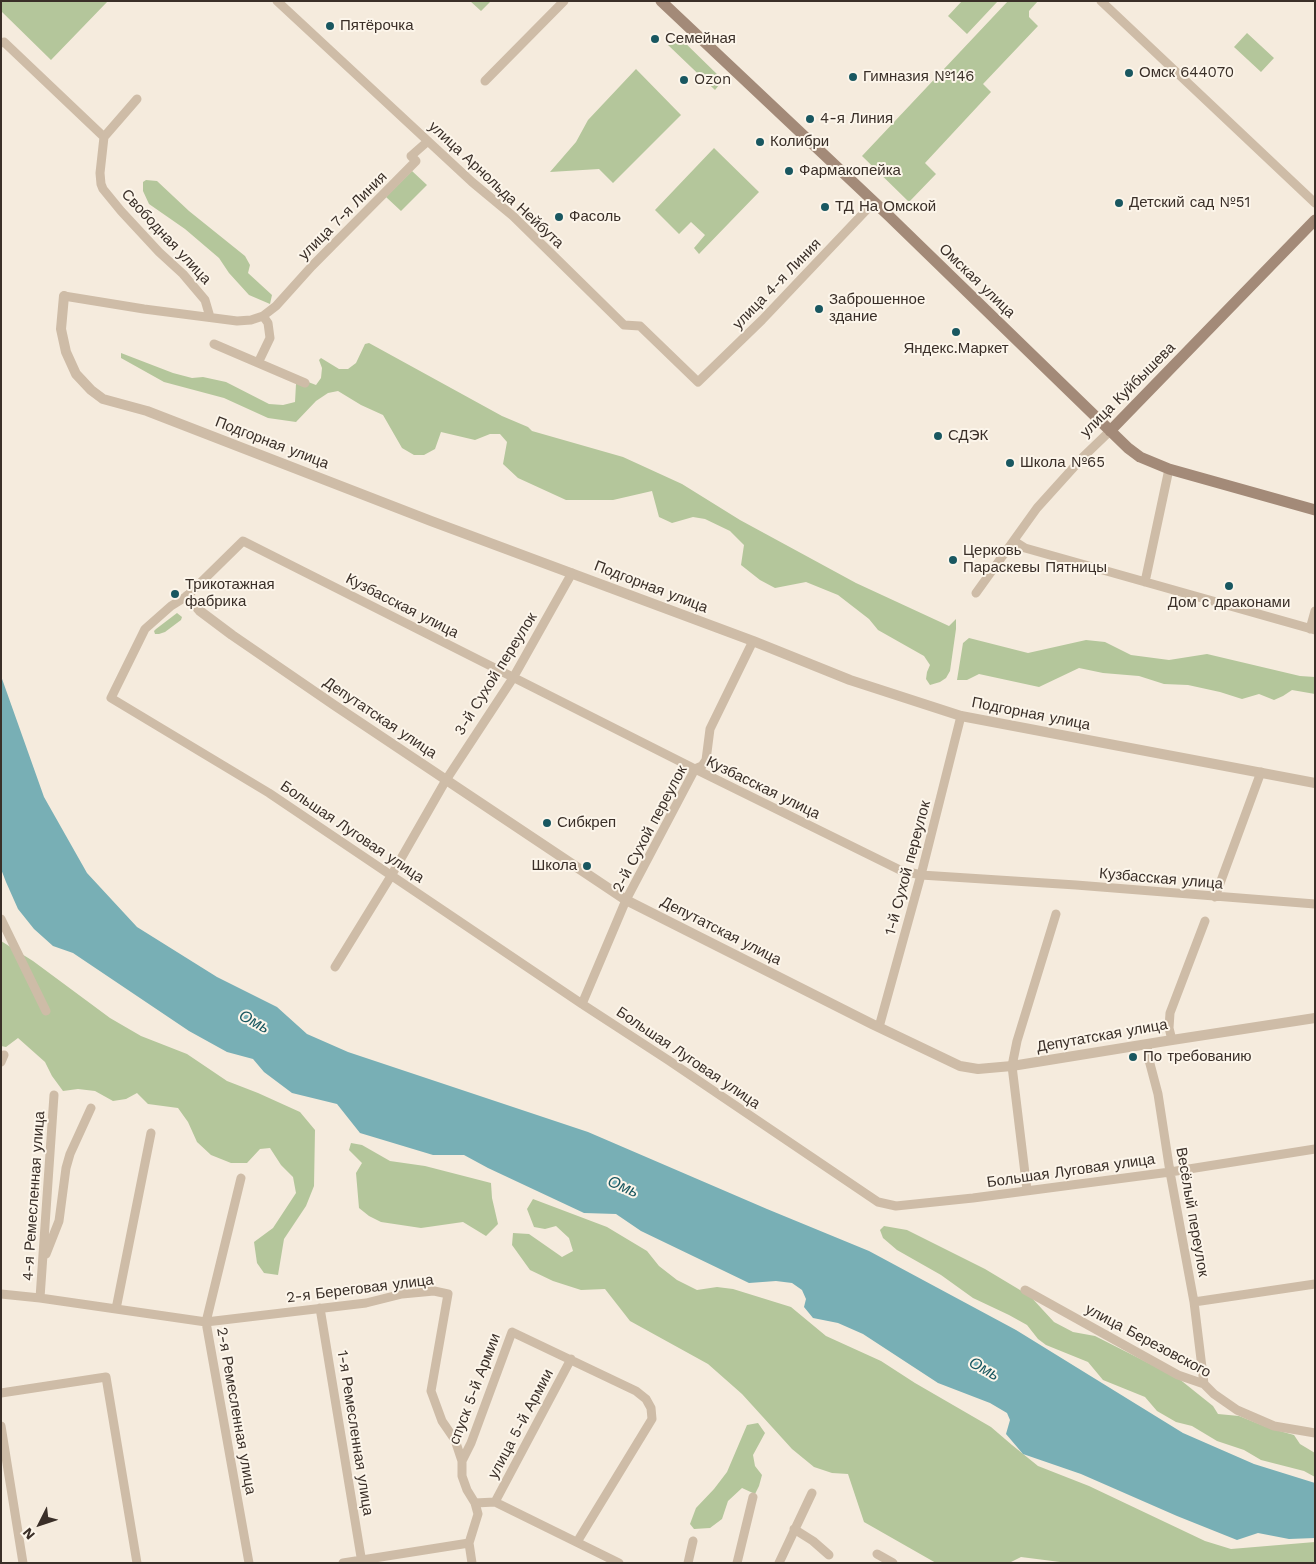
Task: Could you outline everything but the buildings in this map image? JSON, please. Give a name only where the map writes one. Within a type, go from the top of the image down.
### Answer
[{"type":"main road","name":"Омская улица","points":[[661,1],[874,202],[1128,448],[1140,457],[1169,469],[1315,510]]},
{"type":"main road","name":"улица Куйбышева","points":[[1110,431],[1315,220]]},
{"type":"street","name":"улица Арнольда Нейбута","points":[[277,1],[428,141],[513,216],[624,326],[640,326],[698,382]]},
{"type":"street","points":[[485,81],[564,1]]},
{"type":"street","points":[[1101,1],[1315,203]]},
{"type":"street","points":[[1,43],[4,42],[104,137],[137,100]]},
{"type":"street","name":"Свободная улица","points":[[104,137],[100,173],[103,189],[121,211],[159,252],[183,274],[205,300],[210,317]]},
{"type":"street","name":"улица 7-я Линия","points":[[266,314],[416,161],[411,156],[428,141]]},
{"type":"street","name":"улица 4-я Линия","points":[[698,382],[762,320],[874,202]]},
{"type":"street","points":[[64,296],[237,321],[252,320],[266,314],[270,338],[258,363]]},
{"type":"street","name":"Подгорная улица","points":[[64,296],[60,329],[66,352],[76,374],[91,390],[103,398],[147,411],[753,641],[850,680],[961,716],[1315,783]]},
{"type":"street","points":[[214,344],[305,384]]},
{"type":"street","name":"улица Куйбышева","points":[[976,593],[1037,508],[1083,457],[1110,431]]},
{"type":"street","points":[[1145,582],[1169,469]]},
{"type":"street","name":"Кузбасская улица","points":[[187,596],[243,542],[694,770],[900,870],[921,875],[1315,904]]},
{"type":"street","points":[[1014,542],[1025,548],[1313,630],[1315,611]]},
{"type":"street","name":"3-й Сухой переулок","points":[[335,967],[391,876],[446,780],[513,678],[572,573]]},
{"type":"street","name":"Большая Луговая улица","points":[[187,596],[171,606],[145,629],[111,698],[269,793],[878,1202],[896,1206],[973,1198],[1170,1172],[1315,1149]]},
{"type":"street","name":"Депутатская улица","points":[[187,596],[200,611],[232,635],[626,900],[960,1066],[978,1069],[1012,1066],[1315,1018]]},
{"type":"street","name":"2-й Сухой переулок","points":[[582,1004],[626,900],[694,770],[702,766],[706,760],[710,729],[753,641]]},
{"type":"street","name":"1-й Сухой переулок","points":[[879,1027],[921,875],[961,716]]},
{"type":"street","points":[[1214,897],[1261,772]]},
{"type":"street","points":[[1027,1190],[1012,1066],[1017,1042],[1056,914]]},
{"type":"street","points":[[1,919],[46,1010]]},
{"type":"street","points":[[1172,1040],[1169,1028],[1170,1013],[1205,922]]},
{"type":"street","name":"Весёлый переулок","points":[[1147,1045],[1158,1094],[1194,1302],[1204,1384]]},
{"type":"street","name":"4-я Ремесленная улица","points":[[40,1298],[54,1095]]},
{"type":"street","points":[[43,1264],[59,1221],[70,1154],[92,1108]]},
{"type":"street","points":[[116,1310],[151,1133]]},
{"type":"street","name":"2-я Ремесленная улица","points":[[241,1178],[206,1322],[249,1563]]},
{"type":"street","points":[[1194,1302],[1315,1284]]},
{"type":"street","name":"улица Березовского","points":[[1025,1290],[1178,1375],[1204,1384],[1225,1402],[1267,1423],[1274,1426],[1315,1433]]},
{"type":"street","name":"2-я Береговая улица","points":[[1,1294],[206,1322],[366,1303],[402,1294],[434,1291],[448,1294],[432,1391],[442,1421],[455,1440],[462,1461],[462,1476],[467,1490],[475,1503]]},
{"type":"street","name":"1-я Ремесленная улица","points":[[320,1308],[362,1561]]},
{"type":"street","name":"спуск 5-й Армии","points":[[462,1461],[471,1443],[512,1332],[571,1359]]},
{"type":"street","points":[[571,1359],[636,1391],[646,1399],[652,1408],[652,1419],[577,1542]]},
{"type":"street","name":"улица 5-й Армии","points":[[495,1502],[571,1359]]},
{"type":"street","points":[[1,1392],[106,1377],[137,1563]]},
{"type":"street","points":[[1,1426],[23,1563]]},
{"type":"street","points":[[779,1563],[812,1493]]},
{"type":"street","points":[[737,1563],[753,1496]]},
{"type":"street","points":[[472,1563],[469,1543],[478,1514],[475,1503],[495,1502],[618,1563]]},
{"type":"street","points":[[794,1529],[813,1541],[829,1556]]},
{"type":"street","points":[[688,1563],[693,1541]]},
{"type":"street","points":[[343,1563],[469,1543]]},
{"type":"street","points":[[877,1554],[893,1563]]},
{"type":"green space","points":[[1,1],[108,1],[51,60],[1,11]]},
{"type":"green space","points":[[470,1],[491,1],[481,11]]},
{"type":"green space","points":[[962,1],[998,1],[967,34],[948,16]]},
{"type":"green space","points":[[1008,1],[1038,1],[1029,11],[1029,17],[1038,26],[983,84],[991,92],[925,163],[936,174],[909,202],[862,156]]},
{"type":"green space","points":[[1247,33],[1274,58],[1261,72],[1234,47]]},
{"type":"green space","points":[[677,35],[723,80],[715,90],[668,45]]},
{"type":"green space","points":[[636,69],[681,115],[613,183],[599,169],[550,172],[576,142],[588,120]]},
{"type":"green space","points":[[714,148],[759,192],[699,254],[694,248],[705,235],[691,222],[679,234],[655,210]]},
{"type":"green space","points":[[412,171],[427,185],[401,211],[386,197]]},
{"type":"green space","points":[[146,180],[157,181],[189,211],[245,256],[250,265],[248,273],[272,295],[270,304],[249,295],[229,273],[219,258],[185,229],[149,204],[143,191],[143,182]]},
{"type":"green space","points":[[369,343],[502,416],[528,427],[532,431],[623,457],[682,484],[740,520],[856,583],[949,626],[956,619],[950,671],[946,678],[930,685],[926,679],[930,665],[924,656],[878,630],[869,619],[838,595],[806,582],[775,588],[760,580],[741,565],[744,545],[730,531],[705,519],[693,517],[672,523],[659,517],[652,491],[613,500],[566,500],[518,478],[503,464],[507,442],[500,434],[490,434],[475,440],[441,432],[435,449],[424,455],[414,455],[402,448],[383,415],[361,405],[338,391],[328,393],[316,401],[296,422],[268,418],[224,398],[164,382],[121,358],[121,353],[173,373],[192,378],[203,377],[226,382],[269,404],[283,405],[295,402],[296,384],[303,380],[316,385],[321,378],[322,368],[319,360],[321,358],[339,369],[348,369],[356,363],[365,344]]},
{"type":"green space","points":[[177,613],[182,617],[181,620],[165,632],[155,634],[154,631],[156,629]]},
{"type":"green space","points":[[969,638],[1028,653],[1086,640],[1105,642],[1131,655],[1169,660],[1207,654],[1300,676],[1315,677],[1315,694],[1292,690],[1274,700],[1259,694],[1242,699],[1188,685],[1164,684],[1139,676],[1103,673],[1079,668],[1039,687],[979,674],[967,680],[957,680],[963,643]]},
{"type":"green space","points":[[1,941],[33,961],[110,1018],[141,1036],[187,1054],[227,1081],[300,1112],[315,1130],[314,1186],[306,1206],[284,1239],[278,1275],[264,1273],[257,1263],[254,1242],[273,1228],[296,1193],[293,1177],[281,1165],[270,1148],[260,1149],[247,1163],[231,1163],[211,1155],[197,1142],[188,1122],[178,1108],[148,1104],[137,1093],[126,1099],[113,1101],[95,1091],[78,1089],[63,1091],[45,1062],[18,1038],[6,1047],[1,1046]]},
{"type":"green space","points":[[351,1143],[362,1145],[390,1161],[425,1166],[491,1183],[492,1198],[498,1224],[486,1236],[463,1222],[421,1228],[381,1222],[369,1216],[359,1208],[356,1173],[362,1163],[349,1150]]},
{"type":"green space","points":[[533,1199],[607,1227],[647,1251],[659,1266],[677,1280],[697,1290],[717,1287],[733,1289],[791,1307],[826,1336],[881,1361],[991,1427],[1038,1466],[1089,1486],[1205,1541],[1231,1549],[1315,1542],[1315,1563],[1068,1563],[1021,1557],[1009,1563],[936,1563],[864,1522],[848,1474],[832,1473],[814,1467],[792,1449],[742,1394],[708,1364],[630,1321],[605,1289],[581,1290],[553,1281],[530,1270],[512,1245],[513,1233],[529,1234],[562,1257],[573,1251],[569,1238],[556,1226],[545,1229],[534,1227],[527,1209]]},
{"type":"green space","points":[[884,1226],[907,1230],[985,1269],[1030,1296],[1054,1322],[1073,1332],[1095,1336],[1178,1378],[1213,1406],[1218,1414],[1239,1416],[1269,1428],[1294,1435],[1300,1444],[1315,1453],[1315,1477],[1304,1471],[1261,1460],[1244,1450],[1217,1441],[1192,1426],[1176,1422],[1157,1411],[1145,1397],[1103,1380],[1088,1362],[1046,1345],[1038,1339],[1027,1325],[973,1298],[941,1275],[897,1250],[883,1238],[880,1230]]},
{"type":"green space","points":[[758,1423],[765,1433],[753,1455],[755,1466],[762,1475],[755,1494],[742,1488],[728,1501],[722,1519],[710,1528],[694,1529],[690,1524],[696,1508],[727,1472],[747,1425]]},
{"type":"water","name":"Омь","points":[[1,676],[44,797],[87,873],[137,927],[217,977],[277,1007],[307,1034],[348,1052],[588,1132],[869,1251],[1016,1330],[1183,1433],[1254,1464],[1315,1483],[1315,1538],[1289,1539],[1258,1533],[1237,1540],[1081,1474],[1023,1454],[1006,1434],[1010,1420],[1007,1413],[990,1403],[938,1383],[863,1334],[838,1323],[813,1318],[804,1307],[806,1299],[802,1290],[792,1283],[776,1281],[749,1283],[641,1231],[616,1214],[584,1213],[464,1155],[433,1155],[360,1133],[337,1104],[292,1093],[264,1072],[253,1059],[227,1052],[189,1031],[73,953],[53,946],[34,929],[18,909],[1,869]]},
{"type":"place","name":"Пятёрочка","points":[[330,26]]},
{"type":"place","name":"Семейная","points":[[655,39]]},
{"type":"place","name":"Омск 644070","points":[[1129,73]]},
{"type":"place","name":"Гимназия №146","points":[[853,77]]},
{"type":"place","name":"Ozon","points":[[684,80]]},
{"type":"place","name":"4-я Линия","points":[[810,119]]},
{"type":"place","name":"Колибри","points":[[760,142]]},
{"type":"place","name":"Фармакопейка","points":[[789,171]]},
{"type":"place","name":"Детский сад №51","points":[[1119,203]]},
{"type":"place","name":"ТД На Омской","points":[[825,207]]},
{"type":"place","name":"Фасоль","points":[[559,217]]},
{"type":"place","name":"Заброшенное здание","points":[[819,309]]},
{"type":"place","name":"Яндекс.Маркет","points":[[956,332]]},
{"type":"place","name":"СДЭК","points":[[938,436]]},
{"type":"place","name":"Школа №65","points":[[1010,463]]},
{"type":"place","name":"Церковь Параскевы Пятницы","points":[[953,560]]},
{"type":"place","name":"Дом с драконами","points":[[1229,586]]},
{"type":"place","name":"Трикотажная фабрика","points":[[175,594]]},
{"type":"place","name":"Сибкреп","points":[[547,823]]},
{"type":"place","name":"Школа","points":[[587,866]]},
{"type":"place","name":"По требованию","points":[[1133,1057]]}]
